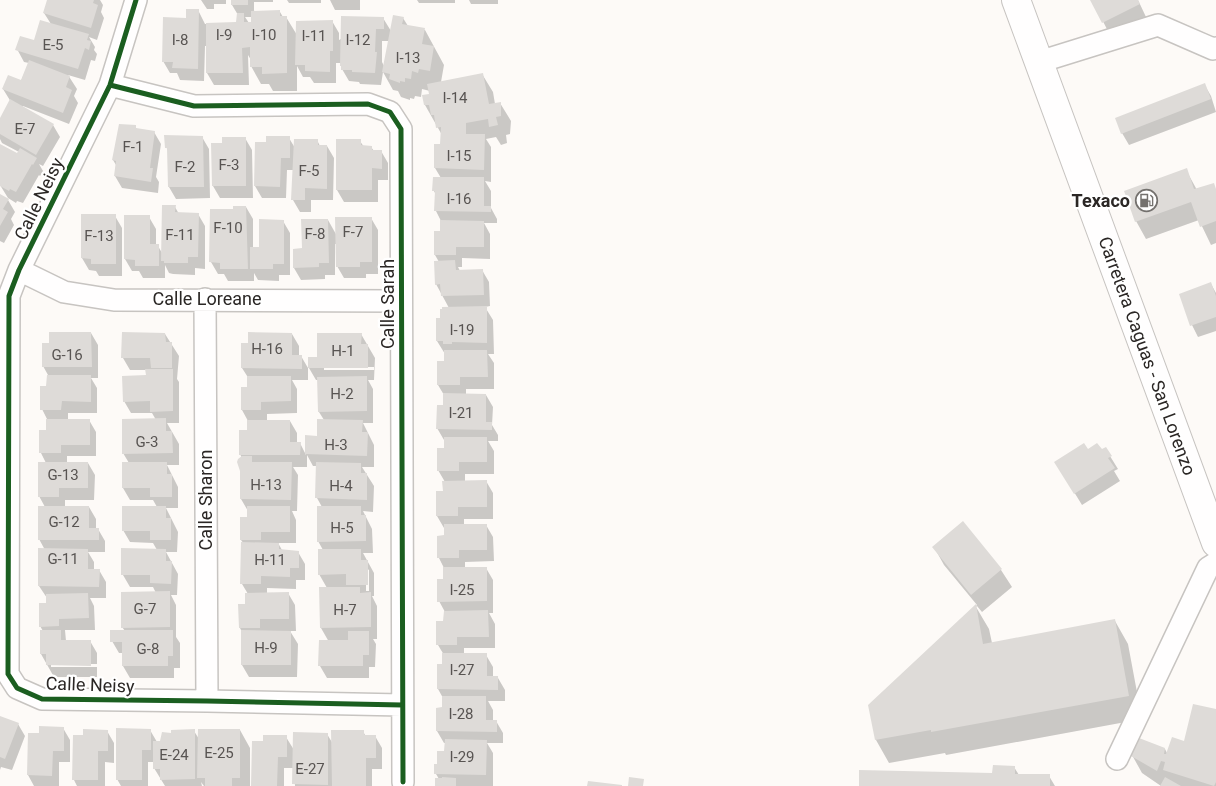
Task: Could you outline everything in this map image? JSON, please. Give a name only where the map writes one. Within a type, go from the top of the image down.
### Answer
[{"type":"main road","name":"Carretera Caguas - San Lorenzo","points":[[1016,0],[1216,543]]},
{"type":"street","name":"Calle Neisy","points":[[136,0],[110,85],[19,270],[9,296],[8,674],[17,688],[42,699],[402,705]]},
{"type":"street","points":[[1039,62],[1158,25],[1213,49],[1216,48]]},
{"type":"street","name":"Calle Sarah","points":[[110,85],[194,106],[368,104],[390,112],[401,129],[403,782]]},
{"type":"street","name":"Calle Loreane","points":[[19,270],[64,292],[105,298],[401,301]]},
{"type":"street","name":"Calle Sharon","points":[[205,299],[207,701]]},
{"type":"street","points":[[1117,759],[1208,568],[1216,563]]},
{"type":"building","points":[[47,0],[94,0],[93,3],[98,5],[91,28],[43,13]]},
{"type":"building","points":[[231,0],[248,0],[248,5],[231,5]]},
{"type":"building","points":[[1090,0],[1138,0],[1140,4],[1102,23]]},
{"type":"building","points":[[186,9],[199,9],[198,69],[172,68],[173,62],[162,62],[163,17],[186,18]]},
{"type":"building","points":[[280,10],[280,16],[287,16],[287,73],[262,74],[262,67],[250,67],[250,47],[242,48],[243,73],[206,73],[206,23],[236,22],[237,13],[244,13],[244,22],[251,22],[251,11]]},
{"type":"building","points":[[393,15],[404,17],[402,24],[425,28],[422,44],[434,46],[430,71],[419,69],[418,73],[412,71],[411,79],[405,78],[405,82],[400,81],[400,83],[389,79],[390,74],[382,72]]},
{"type":"building","points":[[341,16],[384,17],[384,29],[376,29],[375,52],[377,52],[375,73],[341,70]]},
{"type":"building","points":[[40,20],[89,34],[87,40],[91,41],[89,50],[85,48],[78,69],[15,50],[20,36],[34,40]]},
{"type":"building","points":[[333,20],[333,51],[330,51],[330,72],[305,71],[305,65],[295,65],[296,21]]},
{"type":"building","points":[[29,60],[70,76],[66,87],[72,90],[63,113],[2,89],[8,75],[21,80]]},
{"type":"building","points":[[483,73],[489,104],[501,102],[501,116],[496,117],[498,125],[489,127],[488,119],[466,123],[466,134],[485,134],[484,170],[434,168],[434,144],[440,144],[441,127],[436,128],[434,115],[431,115],[429,105],[424,105],[422,95],[429,94],[427,84]]},
{"type":"building","points":[[1205,83],[1211,99],[1121,134],[1115,118]]},
{"type":"building","points":[[10,99],[54,124],[36,155],[0,134],[0,118]]},
{"type":"building","points":[[119,124],[136,125],[136,128],[155,131],[150,168],[153,168],[151,182],[114,176],[116,161],[112,160]]},
{"type":"building","points":[[164,135],[203,136],[204,187],[168,187],[167,148],[165,148]]},
{"type":"building","points":[[266,136],[290,136],[290,158],[281,158],[280,187],[254,186],[255,142],[266,142]]},
{"type":"building","points":[[222,137],[246,137],[246,186],[212,186],[211,143],[222,143]]},
{"type":"building","points":[[294,139],[318,139],[318,145],[327,145],[327,189],[305,188],[305,200],[291,200]]},
{"type":"building","points":[[336,139],[361,139],[361,145],[372,146],[372,150],[382,150],[382,169],[372,168],[372,190],[336,190]]},
{"type":"building","points":[[0,144],[17,153],[20,148],[37,158],[16,192],[10,189],[9,191],[0,186]]},
{"type":"building","points":[[1187,168],[1194,189],[1214,183],[1216,189],[1216,221],[1200,227],[1191,202],[1135,222],[1124,191]]},
{"type":"building","points":[[433,177],[484,177],[484,206],[491,206],[491,212],[434,211],[435,191],[432,191]]},
{"type":"building","points":[[0,194],[9,199],[3,209],[8,212],[0,226]]},
{"type":"building","points":[[162,205],[176,205],[175,212],[199,213],[198,257],[188,257],[188,263],[164,263],[164,261],[161,261]]},
{"type":"building","points":[[233,206],[246,206],[248,269],[220,269],[220,263],[209,262],[210,209],[233,209]]},
{"type":"building","points":[[81,214],[116,214],[116,264],[91,264],[91,259],[81,258]]},
{"type":"building","points":[[124,215],[150,215],[150,244],[159,244],[159,266],[135,266],[135,260],[124,259]]},
{"type":"building","points":[[335,217],[372,217],[372,262],[360,262],[360,267],[336,267]]},
{"type":"building","points":[[259,219],[284,220],[284,264],[273,264],[273,269],[250,269],[250,247],[259,247]]},
{"type":"building","points":[[301,219],[328,219],[329,263],[319,263],[319,267],[293,268],[293,249],[302,248]]},
{"type":"building","points":[[440,220],[484,221],[484,247],[456,247],[456,255],[434,255],[434,231],[440,231]]},
{"type":"building","points":[[455,260],[456,270],[483,269],[484,295],[441,296],[440,284],[435,285],[434,261]]},
{"type":"building","points":[[1211,282],[1216,296],[1216,317],[1190,326],[1179,294]]},
{"type":"building","points":[[487,306],[487,343],[452,342],[452,344],[443,344],[443,341],[436,341],[436,318],[440,318],[440,309],[442,307]]},
{"type":"building","points":[[49,332],[91,332],[92,367],[42,367],[42,343],[49,343]]},
{"type":"building","points":[[122,332],[165,333],[166,342],[172,342],[172,368],[151,368],[150,358],[121,358]]},
{"type":"building","points":[[248,332],[292,333],[292,355],[302,355],[302,369],[241,368],[241,343],[248,343]]},
{"type":"building","points":[[317,333],[362,333],[361,344],[368,344],[368,368],[308,368],[308,357],[317,357]]},
{"type":"building","points":[[444,350],[487,350],[488,377],[460,377],[460,385],[437,385],[437,361],[444,361]]},
{"type":"building","points":[[145,369],[173,369],[173,411],[150,412],[150,401],[123,402],[122,376],[146,375]]},
{"type":"building","points":[[47,375],[91,375],[91,402],[62,401],[61,410],[40,410],[40,386],[46,386]]},
{"type":"building","points":[[247,376],[291,376],[291,401],[261,402],[261,410],[241,410],[241,387],[247,387]]},
{"type":"building","points":[[367,376],[367,411],[318,412],[317,377]]},
{"type":"building","points":[[443,393],[486,394],[486,422],[492,422],[492,430],[436,429],[437,405],[443,405]]},
{"type":"building","points":[[166,418],[166,431],[172,431],[173,453],[122,454],[122,419]]},
{"type":"building","points":[[46,419],[90,419],[90,445],[61,445],[61,453],[39,453],[39,430],[46,430]]},
{"type":"building","points":[[317,419],[363,420],[362,432],[368,432],[367,456],[305,454],[305,435],[317,436]]},
{"type":"building","points":[[247,420],[290,420],[290,442],[301,442],[300,455],[239,455],[239,430],[247,430]]},
{"type":"building","points":[[444,437],[487,437],[487,462],[459,462],[459,471],[437,471],[437,448],[444,448]]},
{"type":"building","points":[[1084,443],[1088,449],[1097,443],[1102,449],[1106,447],[1112,456],[1108,458],[1115,468],[1074,494],[1054,462]]},
{"type":"building","points":[[242,456],[252,456],[252,462],[292,462],[291,500],[240,499],[240,471],[237,462]]},
{"type":"building","points":[[38,462],[88,462],[88,488],[59,488],[59,497],[38,497]]},
{"type":"building","points":[[122,462],[167,462],[167,474],[172,474],[172,497],[150,497],[150,488],[122,488]]},
{"type":"building","points":[[316,462],[361,463],[361,473],[367,473],[367,500],[315,498]]},
{"type":"building","points":[[487,480],[487,507],[458,507],[458,516],[436,516],[436,491],[443,491],[442,481]]},
{"type":"building","points":[[38,506],[89,506],[89,528],[99,528],[99,540],[38,540]]},
{"type":"building","points":[[122,506],[166,506],[166,518],[171,518],[171,540],[150,540],[150,531],[122,531]]},
{"type":"building","points":[[247,506],[290,506],[290,532],[261,532],[261,540],[240,540],[240,517],[247,517]]},
{"type":"building","points":[[317,506],[361,506],[361,515],[366,515],[366,541],[317,542]]},
{"type":"building","points":[[963,521],[1002,569],[971,595],[932,547]]},
{"type":"building","points":[[444,524],[487,524],[487,550],[459,550],[459,558],[437,558],[437,536],[444,535]]},
{"type":"building","points":[[241,542],[279,543],[279,549],[299,551],[299,568],[290,568],[290,577],[261,576],[261,584],[240,584]]},
{"type":"building","points":[[38,548],[88,549],[88,569],[100,569],[99,587],[38,586]]},
{"type":"building","points":[[121,548],[166,549],[166,561],[172,561],[171,584],[150,583],[150,575],[121,575]]},
{"type":"building","points":[[318,549],[361,549],[361,560],[368,560],[368,585],[346,585],[346,574],[318,575]]},
{"type":"building","points":[[443,567],[487,567],[487,601],[437,602],[437,579],[443,579]]},
{"type":"building","points":[[319,587],[360,587],[360,593],[371,592],[371,627],[320,628]]},
{"type":"building","points":[[170,591],[170,627],[121,628],[121,592]]},
{"type":"building","points":[[289,592],[289,619],[260,619],[260,628],[239,628],[238,604],[245,604],[245,593]]},
{"type":"building","points":[[88,593],[89,618],[59,619],[59,626],[39,627],[39,603],[46,603],[46,594]]},
{"type":"building","points":[[976,604],[983,644],[1115,619],[1129,696],[931,732],[931,730],[875,740],[868,705]]},
{"type":"building","points":[[488,610],[489,637],[457,637],[457,645],[436,645],[436,621],[443,621],[444,611]]},
{"type":"building","points":[[40,630],[61,630],[61,640],[91,640],[91,666],[46,665],[46,654],[40,654]]},
{"type":"building","points":[[110,630],[173,630],[173,656],[168,656],[168,666],[122,666],[122,642],[110,642]]},
{"type":"building","points":[[241,630],[291,631],[291,665],[241,665]]},
{"type":"building","points":[[348,631],[369,631],[369,655],[363,655],[363,666],[318,666],[319,640],[348,640]]},
{"type":"building","points":[[442,653],[487,653],[487,676],[498,676],[498,690],[437,689],[437,664],[442,664]]},
{"type":"building","points":[[442,696],[486,696],[486,720],[497,720],[497,732],[436,731],[436,708],[442,707]]},
{"type":"building","points":[[1193,704],[1216,709],[1216,782],[1214,786],[1163,770],[1165,762],[1161,761],[1157,771],[1131,756],[1139,738],[1165,748],[1164,754],[1166,754],[1172,737],[1184,741]]},
{"type":"building","points":[[0,716],[19,723],[5,759],[0,757]]},
{"type":"building","points":[[39,726],[64,727],[64,751],[53,751],[52,776],[27,775],[28,733],[39,733]]},
{"type":"building","points":[[116,728],[151,729],[151,750],[142,750],[142,780],[116,780]]},
{"type":"building","points":[[83,729],[108,730],[108,751],[98,751],[98,780],[72,780],[73,735],[83,735]]},
{"type":"building","points":[[195,729],[195,779],[160,780],[160,769],[153,769],[153,741],[160,741],[162,732],[171,733],[171,730]]},
{"type":"building","points":[[198,729],[240,729],[240,778],[232,778],[232,786],[205,786],[205,778],[197,778]]},
{"type":"building","points":[[331,730],[364,730],[364,735],[376,735],[376,758],[366,758],[366,786],[332,786]]},
{"type":"building","points":[[293,732],[328,733],[328,785],[292,784]]},
{"type":"building","points":[[263,735],[287,735],[287,757],[278,757],[277,786],[251,786],[252,741],[263,741]]},
{"type":"building","points":[[445,739],[487,740],[486,775],[434,774],[434,764],[437,764],[437,751],[444,751]]},
{"type":"building","points":[[993,765],[1015,766],[1015,774],[1050,774],[1050,786],[859,786],[859,770],[992,773]]},
{"type":"building","points":[[629,777],[644,779],[643,786],[628,786]]},
{"type":"building","points":[[1165,777],[1181,786],[1160,786]]},
{"type":"building","points":[[435,778],[456,778],[456,786],[435,786]]},
{"type":"building","points":[[588,781],[622,785],[622,786],[587,786]]},
{"type":"cycle path","points":[[136,0],[110,85],[19,270],[9,296],[8,674],[17,688],[42,699],[402,705]]},
{"type":"cycle path","points":[[110,85],[194,106],[368,104],[390,112],[401,129],[403,782]]},
{"type":"place","name":"Texaco","points":[[1146,201]]}]
